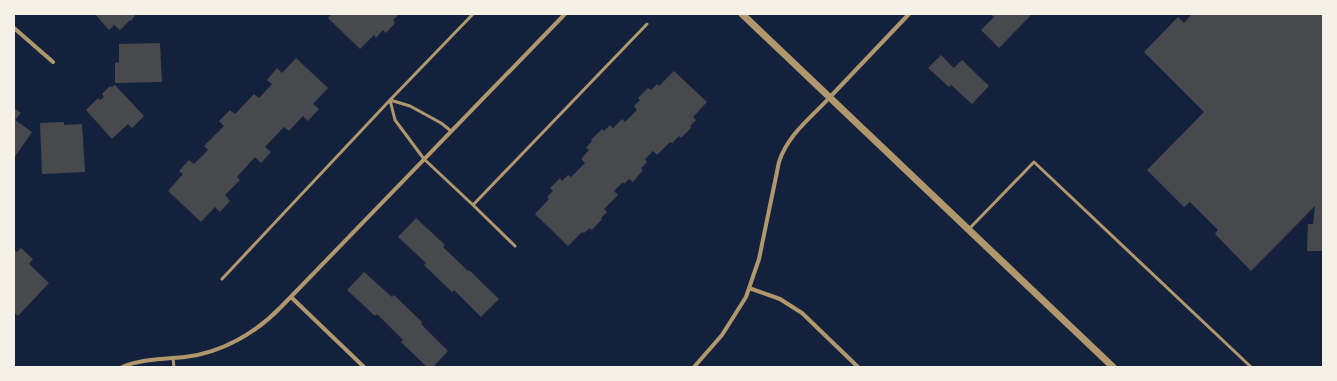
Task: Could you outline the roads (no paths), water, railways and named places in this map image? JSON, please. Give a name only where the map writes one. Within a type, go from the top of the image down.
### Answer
[{"type":"street","points":[[122,367],[146,360],[185,357],[212,351],[237,340],[267,320],[565,14]]},
{"type":"street","points":[[742,14],[1113,367]]},
{"type":"street","points":[[694,367],[722,335],[738,312],[749,288],[759,259],[779,162],[784,149],[795,133],[909,14]]},
{"type":"street","points":[[14,28],[53,62]]},
{"type":"street","points":[[749,288],[780,299],[802,313],[858,367]]},
{"type":"street","points":[[291,297],[364,367]]},
{"type":"lane","points":[[222,279],[473,14]]},
{"type":"lane","points":[[473,205],[647,24]]},
{"type":"lane","points":[[390,100],[410,106],[441,123],[451,131]]},
{"type":"lane","points":[[390,100],[395,120],[424,159],[515,246]]},
{"type":"lane","points":[[969,229],[1034,162],[1251,367]]},
{"type":"lane","points":[[173,358],[174,367]]}]
